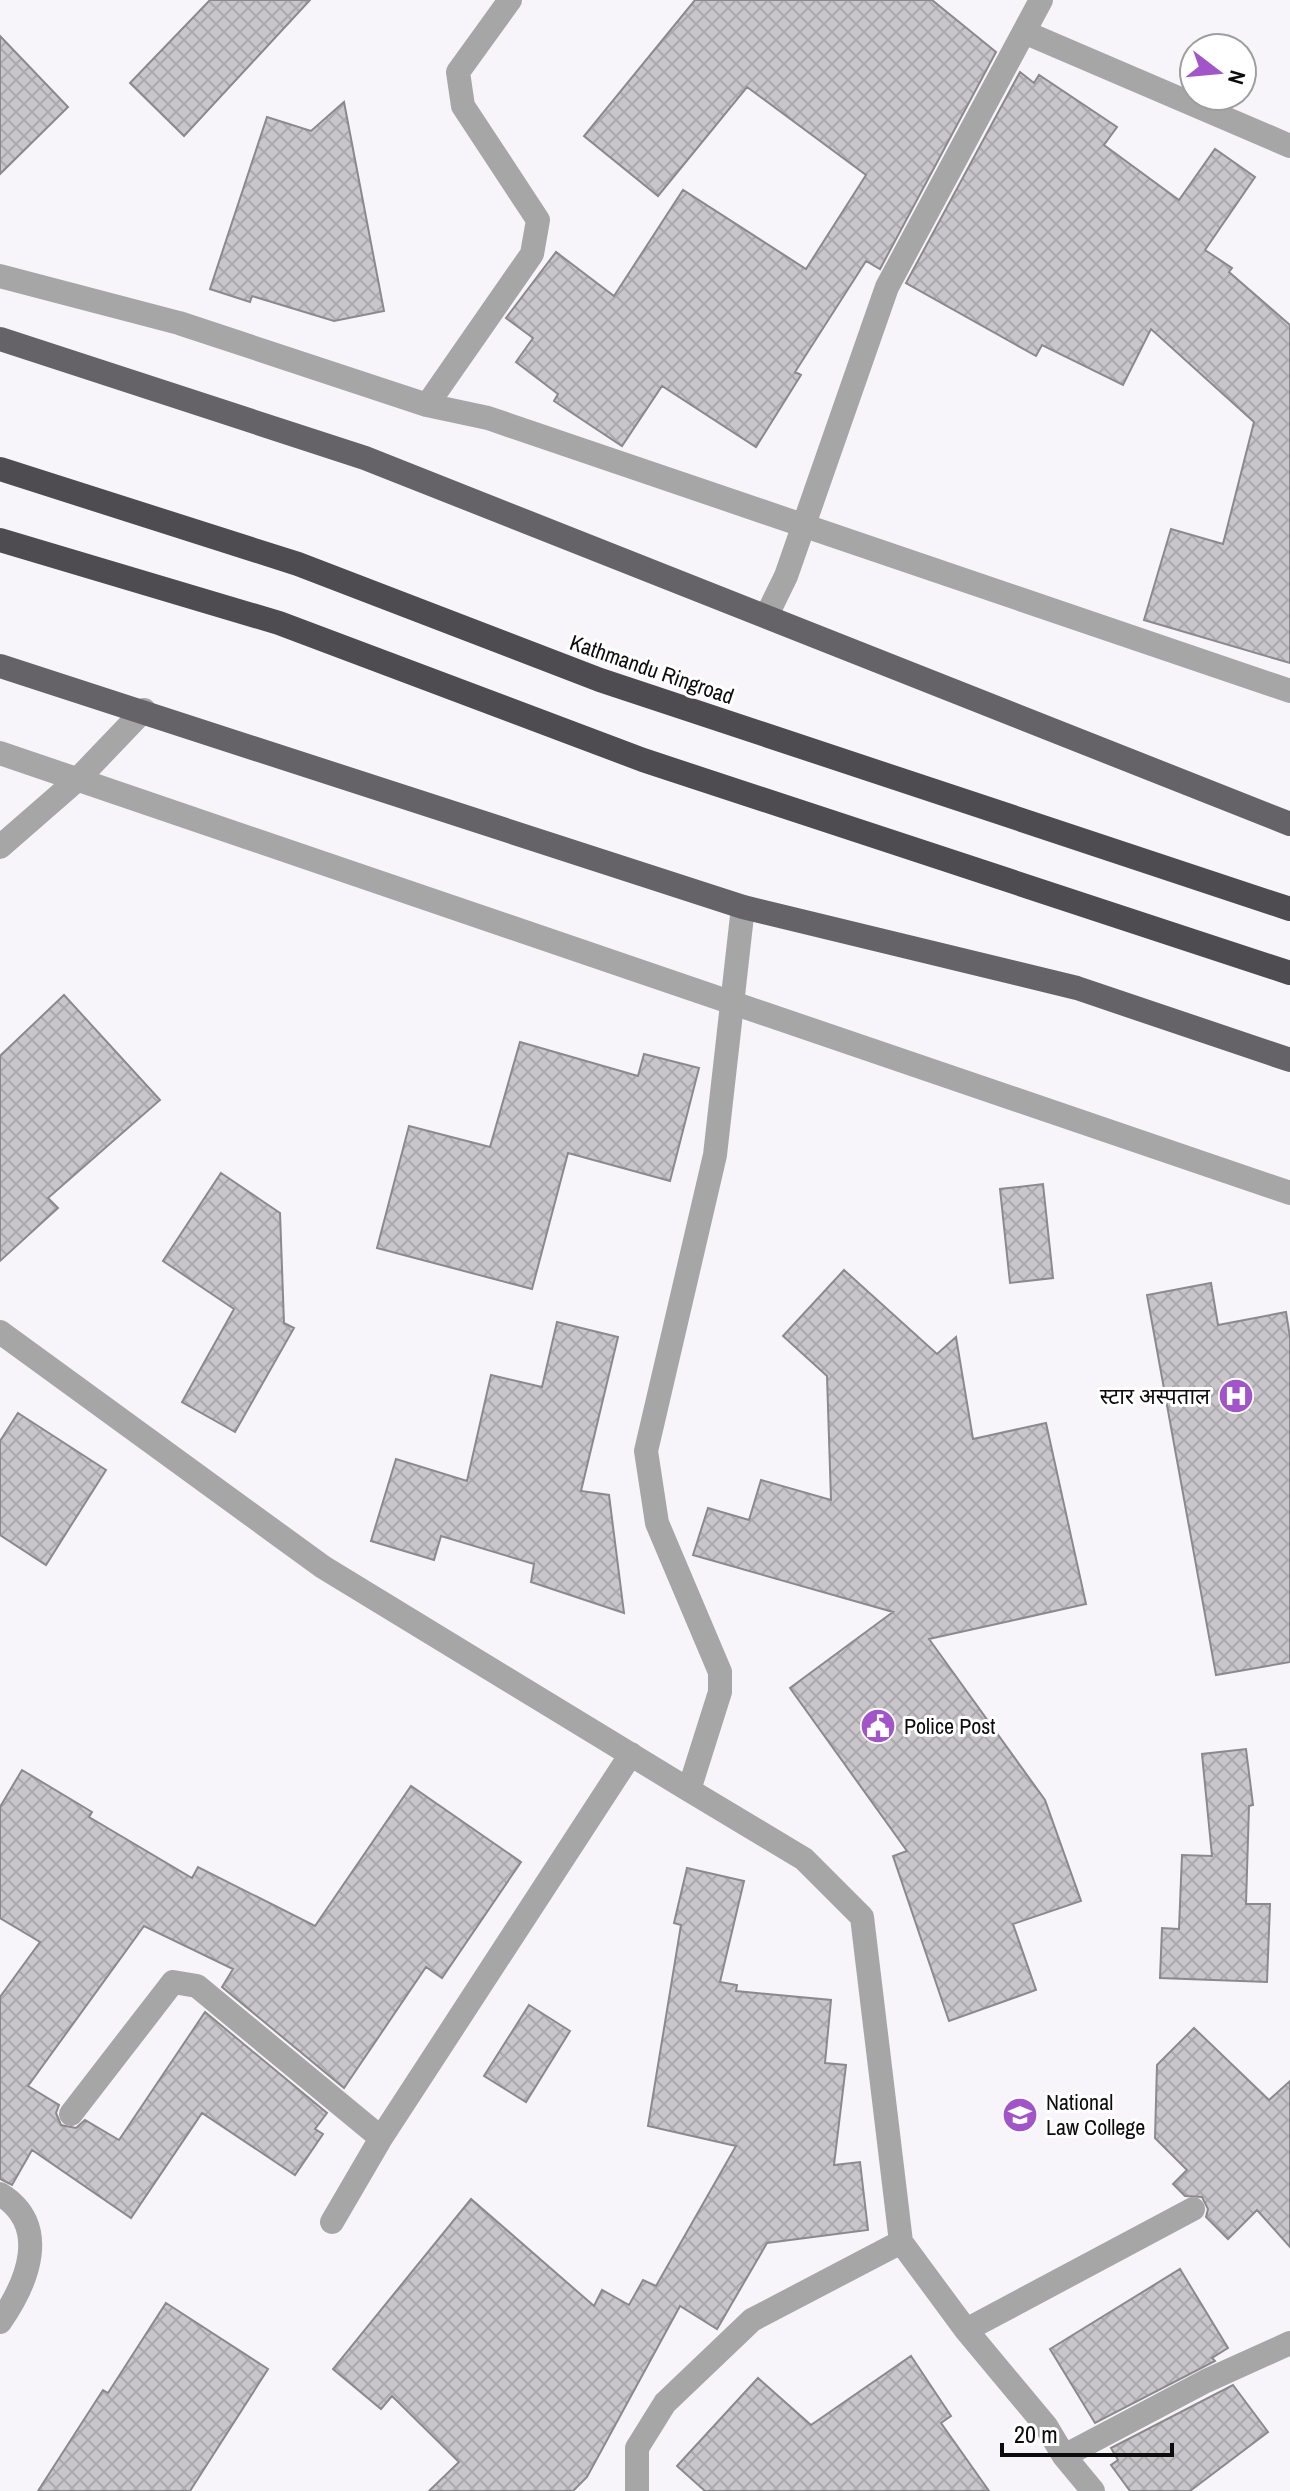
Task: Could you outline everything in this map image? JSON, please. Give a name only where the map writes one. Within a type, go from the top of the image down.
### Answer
[{"type":"highway","name":"Kathmandu Ringroad","points":[[0,469],[298,564],[600,680],[1290,909]]},
{"type":"highway","points":[[0,540],[279,623],[643,760],[1290,973]]},
{"type":"main road","points":[[0,339],[365,458],[767,615],[1030,724],[1290,824]]},
{"type":"main road","points":[[0,666],[144,710],[743,907],[1077,988],[1290,1060]]},
{"type":"street","points":[[427,405],[532,254],[538,220],[463,106],[458,72],[510,0]]},
{"type":"street","points":[[767,615],[786,576],[887,287],[1041,0]]},
{"type":"street","points":[[1024,32],[1290,146]]},
{"type":"street","points":[[0,276],[179,323],[427,405],[488,418],[1290,691]]},
{"type":"street","points":[[0,847],[78,779],[144,710]]},
{"type":"street","points":[[0,753],[1290,1193]]},
{"type":"street","points":[[689,1790],[720,1692],[720,1672],[657,1523],[646,1451],[715,1155],[735,1002],[743,907]]},
{"type":"street","points":[[0,1332],[323,1567],[804,1859],[862,1917],[901,2242],[966,2330],[1046,2426],[1064,2456],[1093,2491]]},
{"type":"street","points":[[332,2222],[381,2138],[631,1754]]},
{"type":"street","points":[[71,2114],[173,1982],[197,1986],[381,2138]]},
{"type":"street","points":[[0,2194],[15,2203],[27,2219],[32,2244],[15,2301],[0,2322]]},
{"type":"street","points":[[966,2330],[1193,2209]]},
{"type":"street","points":[[637,2491],[637,2448],[665,2403],[752,2320],[901,2242]]},
{"type":"street","points":[[1064,2456],[1206,2381],[1290,2343]]},
{"type":"building","points":[[210,0],[310,0],[184,136],[130,83]]},
{"type":"building","points":[[695,0],[932,0],[996,52],[880,269],[866,261],[795,372],[801,375],[756,447],[662,386],[622,446],[554,401],[558,394],[516,362],[533,338],[506,318],[556,252],[614,296],[683,190],[806,269],[866,175],[747,87],[658,196],[584,136]]},
{"type":"building","points":[[0,36],[68,107],[0,174]]},
{"type":"building","points":[[1020,72],[1034,83],[1039,75],[1117,127],[1104,145],[1179,200],[1215,149],[1255,177],[1205,250],[1232,268],[1229,272],[1290,325],[1290,663],[1144,620],[1171,529],[1223,544],[1254,422],[1151,329],[1123,385],[1042,345],[1036,356],[906,283]]},
{"type":"building","points":[[344,102],[384,311],[334,321],[252,296],[250,302],[210,289],[267,117],[311,131]]},
{"type":"building","points":[[64,995],[160,1100],[48,1198],[58,1208],[0,1261],[0,1056]]},
{"type":"building","points":[[520,1042],[638,1076],[644,1054],[699,1068],[670,1181],[568,1153],[532,1289],[377,1248],[409,1126],[490,1147]]},
{"type":"building","points":[[221,1173],[280,1213],[284,1323],[294,1328],[235,1432],[182,1402],[234,1309],[163,1261]]},
{"type":"building","points":[[1043,1184],[1053,1278],[1010,1283],[1000,1189]]},
{"type":"building","points":[[844,1270],[937,1354],[956,1337],[973,1439],[1046,1423],[1086,1604],[929,1639],[1045,1800],[1081,1901],[1013,1924],[1036,1990],[949,2021],[893,1856],[907,1851],[790,1688],[893,1612],[693,1555],[708,1508],[749,1520],[761,1480],[831,1500],[827,1376],[783,1336]]},
{"type":"building","points":[[1211,1283],[1218,1325],[1286,1312],[1290,1337],[1290,1662],[1216,1675],[1147,1295]]},
{"type":"building","points":[[557,1322],[618,1337],[581,1491],[609,1495],[624,1613],[531,1582],[534,1564],[441,1536],[434,1560],[371,1541],[396,1459],[467,1481],[491,1375],[542,1387]]},
{"type":"building","points":[[18,1413],[106,1470],[46,1565],[0,1535],[0,1441]]},
{"type":"building","points":[[1246,1749],[1253,1805],[1249,1806],[1246,1904],[1270,1904],[1267,1982],[1160,1978],[1162,1928],[1179,1929],[1182,1855],[1212,1856],[1202,1754]]},
{"type":"building","points":[[22,1770],[92,1812],[89,1817],[192,1878],[198,1867],[315,1926],[411,1786],[521,1862],[442,1978],[426,1967],[344,2088],[222,1987],[233,1969],[144,1926],[28,2086],[59,2105],[56,2113],[61,2125],[76,2128],[85,2120],[119,2140],[205,2012],[327,2113],[315,2129],[323,2134],[295,2175],[202,2113],[131,2218],[32,2150],[12,2185],[0,2179],[0,1997],[40,1942],[0,1918],[0,1807]]},
{"type":"building","points":[[687,1868],[744,1881],[720,1982],[737,1985],[736,1991],[831,2000],[825,2063],[846,2065],[834,2165],[860,2162],[868,2230],[767,2243],[717,2329],[680,2306],[587,2477],[573,2491],[429,2491],[459,2462],[392,2396],[381,2409],[333,2369],[471,2199],[594,2306],[602,2290],[629,2305],[643,2280],[656,2286],[736,2146],[648,2126],[681,1925],[674,1923]]},
{"type":"building","points":[[529,2005],[570,2031],[526,2102],[484,2076]]},
{"type":"building","points":[[1194,2028],[1269,2100],[1290,2081],[1290,2247],[1257,2210],[1228,2239],[1206,2217],[1208,2209],[1202,2197],[1185,2196],[1173,2184],[1187,2170],[1155,2138],[1157,2065]]},
{"type":"building","points":[[1180,2269],[1228,2348],[1212,2358],[1215,2361],[1095,2423],[1050,2349]]},
{"type":"building","points":[[166,2303],[268,2369],[190,2491],[38,2491],[103,2390],[108,2393]]},
{"type":"building","points":[[911,2356],[951,2416],[941,2423],[989,2491],[705,2491],[677,2466],[758,2378],[811,2425]]},
{"type":"building","points":[[1233,2385],[1268,2432],[1190,2491],[1130,2491],[1111,2465],[1118,2460],[1111,2448]]},
{"type":"place","name":"स्टार अस्पताल","points":[[1236,1396]]},
{"type":"place","name":"Police Post","points":[[878,1726]]},
{"type":"place","name":"National Law College","points":[[1020,2115]]}]
